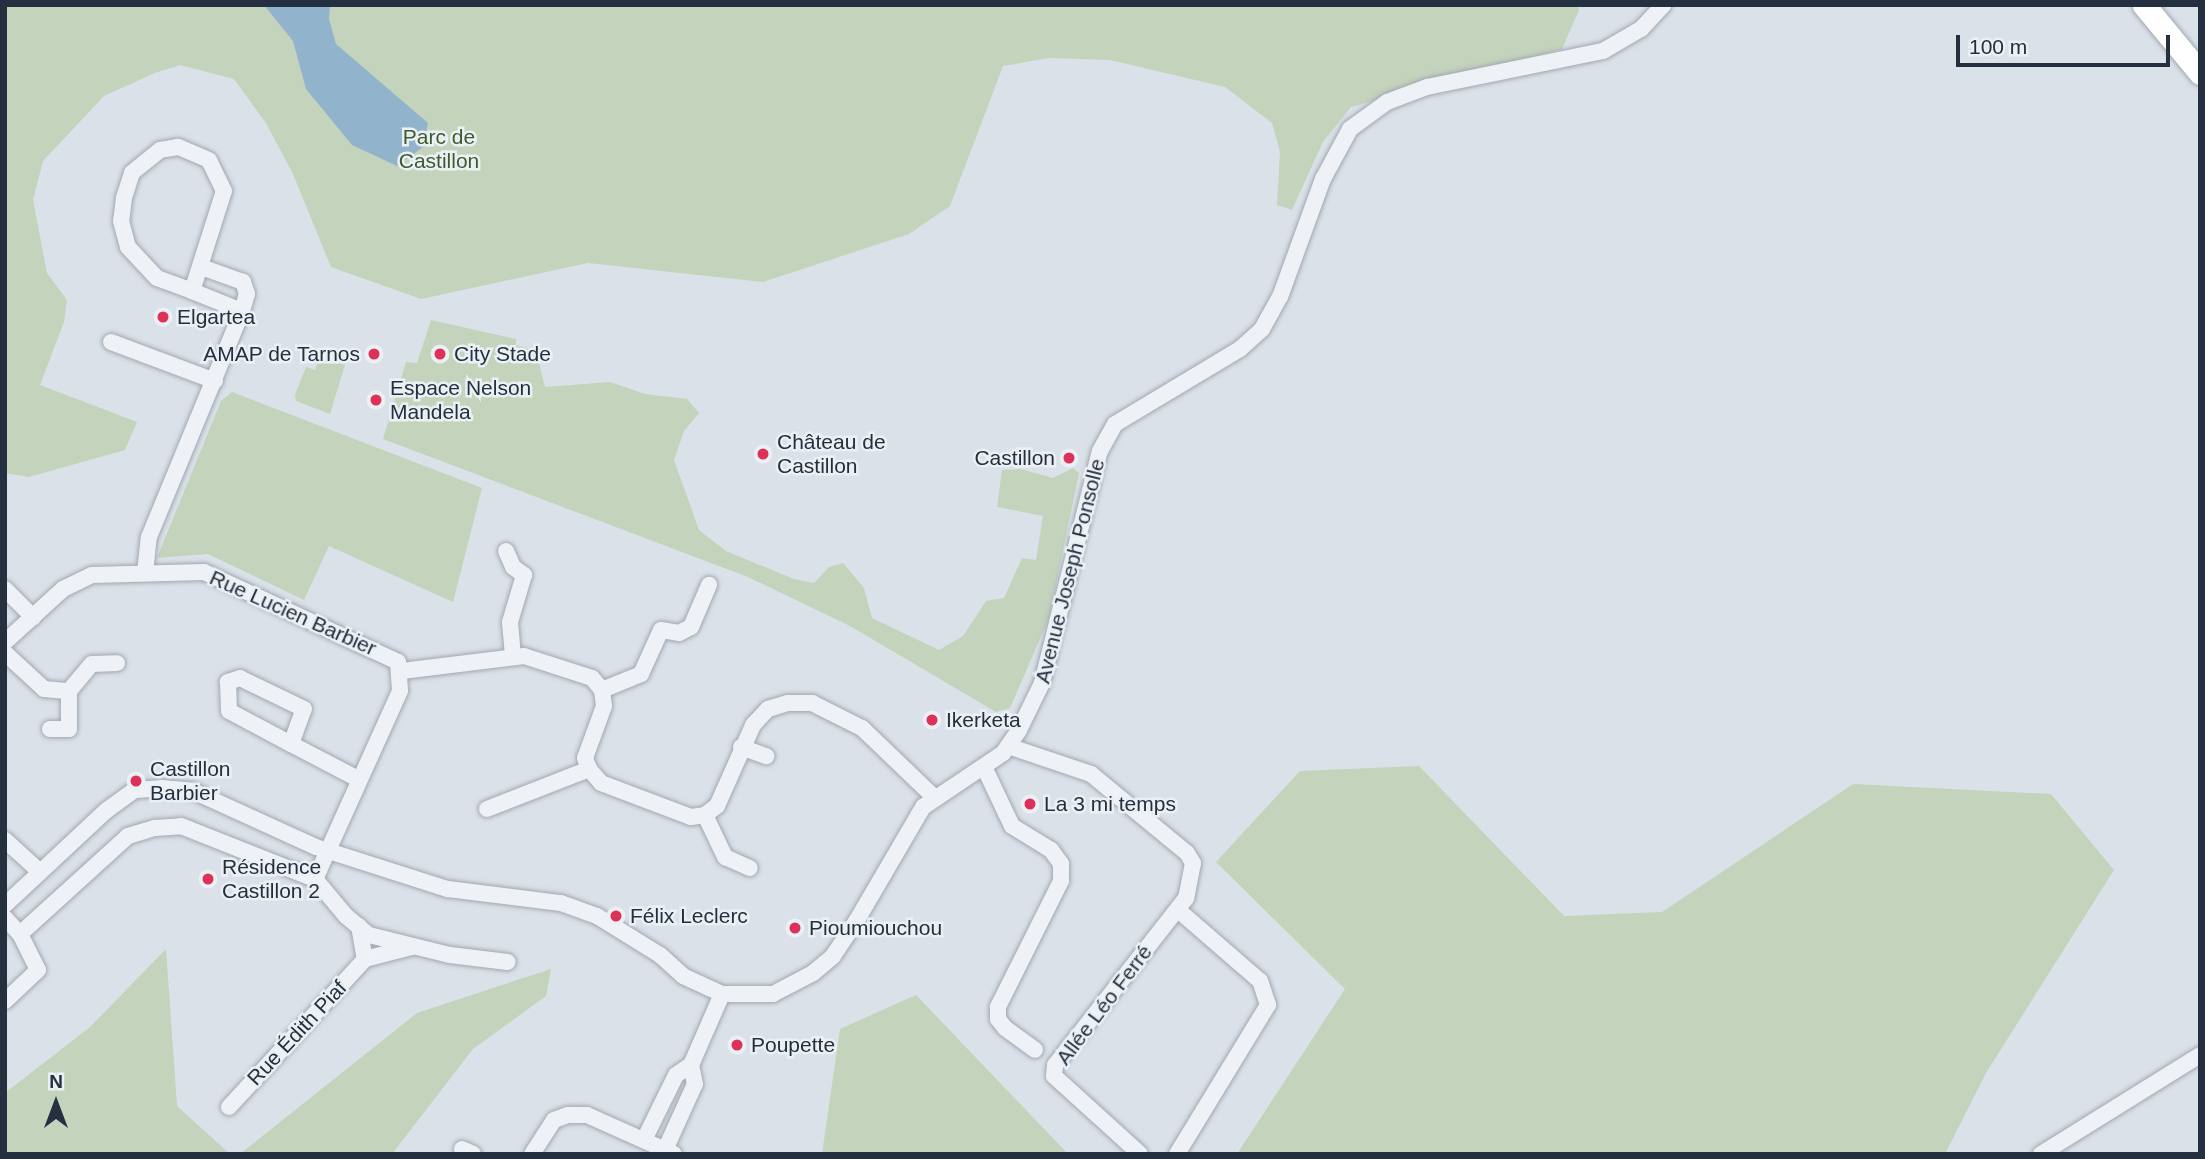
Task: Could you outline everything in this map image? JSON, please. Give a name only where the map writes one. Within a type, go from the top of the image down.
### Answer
[{"type":"street","name":"Avenue Joseph Ponsolle","points":[[5,905],[135,790],[161,788],[193,791],[326,850],[449,889],[561,903],[597,916],[660,955],[682,976],[722,995],[773,994],[813,973],[833,956],[908,826],[934,797],[984,766],[1008,746],[1042,683],[1100,451],[1115,424],[1240,349],[1262,329],[1280,297],[1323,179],[1350,129],[1387,102],[1427,87],[1603,51],[1642,29],[1663,5]]},
{"type":"street","points":[[2144,5],[2200,73]]},
{"type":"street","points":[[192,292],[222,206],[219,175],[209,160],[194,151],[178,147],[160,150],[132,173],[121,221],[128,247],[144,269],[192,292],[242,311]]},
{"type":"street","points":[[145,573],[149,537],[215,381],[247,294],[243,282],[201,267]]},
{"type":"street","points":[[111,342],[215,381]]},
{"type":"street","points":[[506,551],[513,567],[524,575],[510,622],[513,657]]},
{"type":"street","name":"Rue Lucien Barbier","points":[[5,642],[74,582],[92,575],[204,572],[235,583],[389,656],[402,671]]},
{"type":"street","points":[[602,690],[641,674],[661,630],[679,633],[691,627],[709,585]]},
{"type":"street","points":[[5,589],[33,617]]},
{"type":"street","points":[[5,653],[44,689],[69,691]]},
{"type":"street","points":[[315,879],[400,691],[402,671],[513,657],[539,658],[592,678],[602,690],[604,706],[585,758],[589,769],[601,783],[691,817],[705,815],[717,806],[741,747],[768,709],[812,703],[862,728],[934,797]]},
{"type":"street","points":[[50,729],[69,729],[69,691],[92,664],[117,663]]},
{"type":"street","points":[[291,744],[304,709],[240,678],[228,682],[229,711],[291,744],[358,779]]},
{"type":"street","name":"Allée Léo Ferré","points":[[1008,746],[1091,774],[1187,853],[1193,875],[1178,910],[1055,1065],[1054,1076],[1140,1154]]},
{"type":"street","points":[[741,747],[766,756]]},
{"type":"street","points":[[984,766],[1012,826],[1051,850],[1061,864],[1060,881],[998,1007],[998,1019],[1005,1028],[1035,1050]]},
{"type":"street","points":[[487,809],[589,769]]},
{"type":"street","points":[[705,815],[725,857],[750,868]]},
{"type":"street","points":[[20,934],[128,836],[155,828],[181,826],[315,879],[369,934],[414,946],[508,962]]},
{"type":"street","points":[[5,840],[40,872]]},
{"type":"street","points":[[1177,1154],[1268,1005],[1260,981],[1178,910]]},
{"type":"street","points":[[5,918],[20,934],[38,970],[5,1001]]},
{"type":"street","points":[[359,926],[365,959],[414,946]]},
{"type":"street","name":"Rue Édith Piaf","points":[[229,1107],[365,959]]},
{"type":"street","points":[[644,1140],[676,1075],[691,1065],[722,995]]},
{"type":"street","points":[[2041,1154],[2200,1055]]},
{"type":"street","points":[[531,1154],[554,1120],[568,1115],[587,1115],[669,1152],[683,1108],[695,1084],[691,1065]]},
{"type":"street","points":[[666,1100],[683,1108]]},
{"type":"green space","name":"Parc de Castillon","points":[[5,5],[1578,5],[1579,10],[1562,49],[1351,107],[1323,142],[1292,210],[1277,205],[1280,152],[1272,123],[1225,87],[1110,60],[1050,58],[1003,66],[950,206],[909,234],[763,282],[588,263],[421,299],[331,267],[293,174],[266,123],[234,79],[180,65],[104,96],[43,161],[33,200],[47,273],[67,300],[64,322],[40,385],[137,422],[125,450],[29,477],[5,473]]},
{"type":"green space","points":[[431,320],[516,339],[516,345],[536,351],[545,387],[610,382],[645,394],[687,399],[699,413],[684,431],[674,460],[699,530],[726,551],[794,579],[814,583],[829,567],[843,563],[864,588],[872,618],[939,650],[963,636],[986,601],[1004,598],[1022,558],[1036,560],[1043,516],[997,507],[1002,470],[1021,469],[1053,478],[1073,468],[1079,473],[1049,618],[1010,708],[996,712],[850,626],[748,577],[383,439],[406,362],[417,363]]},
{"type":"green space","points":[[320,356],[345,365],[330,414],[296,401],[295,395],[306,367],[315,370]]},
{"type":"green space","points":[[232,392],[482,488],[453,602],[329,546],[304,600],[208,554],[157,558],[221,401]]},
{"type":"green space","points":[[1419,766],[1564,916],[1662,912],[1853,784],[2051,794],[2114,870],[1986,1073],[1945,1154],[1237,1154],[1345,989],[1216,862],[1300,771]]},
{"type":"green space","points":[[166,949],[177,1106],[230,1154],[5,1154],[5,1093],[90,1027]]},
{"type":"green space","points":[[551,969],[546,996],[473,1049],[392,1154],[240,1154],[417,1013]]},
{"type":"green space","points":[[916,995],[1068,1154],[822,1154],[840,1029]]},
{"type":"water","points":[[264,5],[330,5],[329,19],[336,44],[428,123],[423,147],[397,166],[352,145],[306,89],[293,41]]},
{"type":"place","name":"Elgartea","points":[[163,317]]},
{"type":"place","name":"AMAP de Tarnos","points":[[374,354]]},
{"type":"place","name":"City Stade","points":[[440,354]]},
{"type":"place","name":"Espace Nelson Mandela","points":[[376,400]]},
{"type":"place","name":"Château de Castillon","points":[[763,454]]},
{"type":"place","name":"Castillon","points":[[1069,458]]},
{"type":"place","name":"Ikerketa","points":[[932,720]]},
{"type":"place","name":"Castillon Barbier","points":[[136,781]]},
{"type":"place","name":"La 3 mi temps","points":[[1030,804]]},
{"type":"place","name":"Résidence Castillon 2","points":[[208,879]]},
{"type":"place","name":"Félix Leclerc","points":[[616,916]]},
{"type":"place","name":"Pioumiouchou","points":[[795,928]]},
{"type":"place","name":"Poupette","points":[[737,1045]]}]
